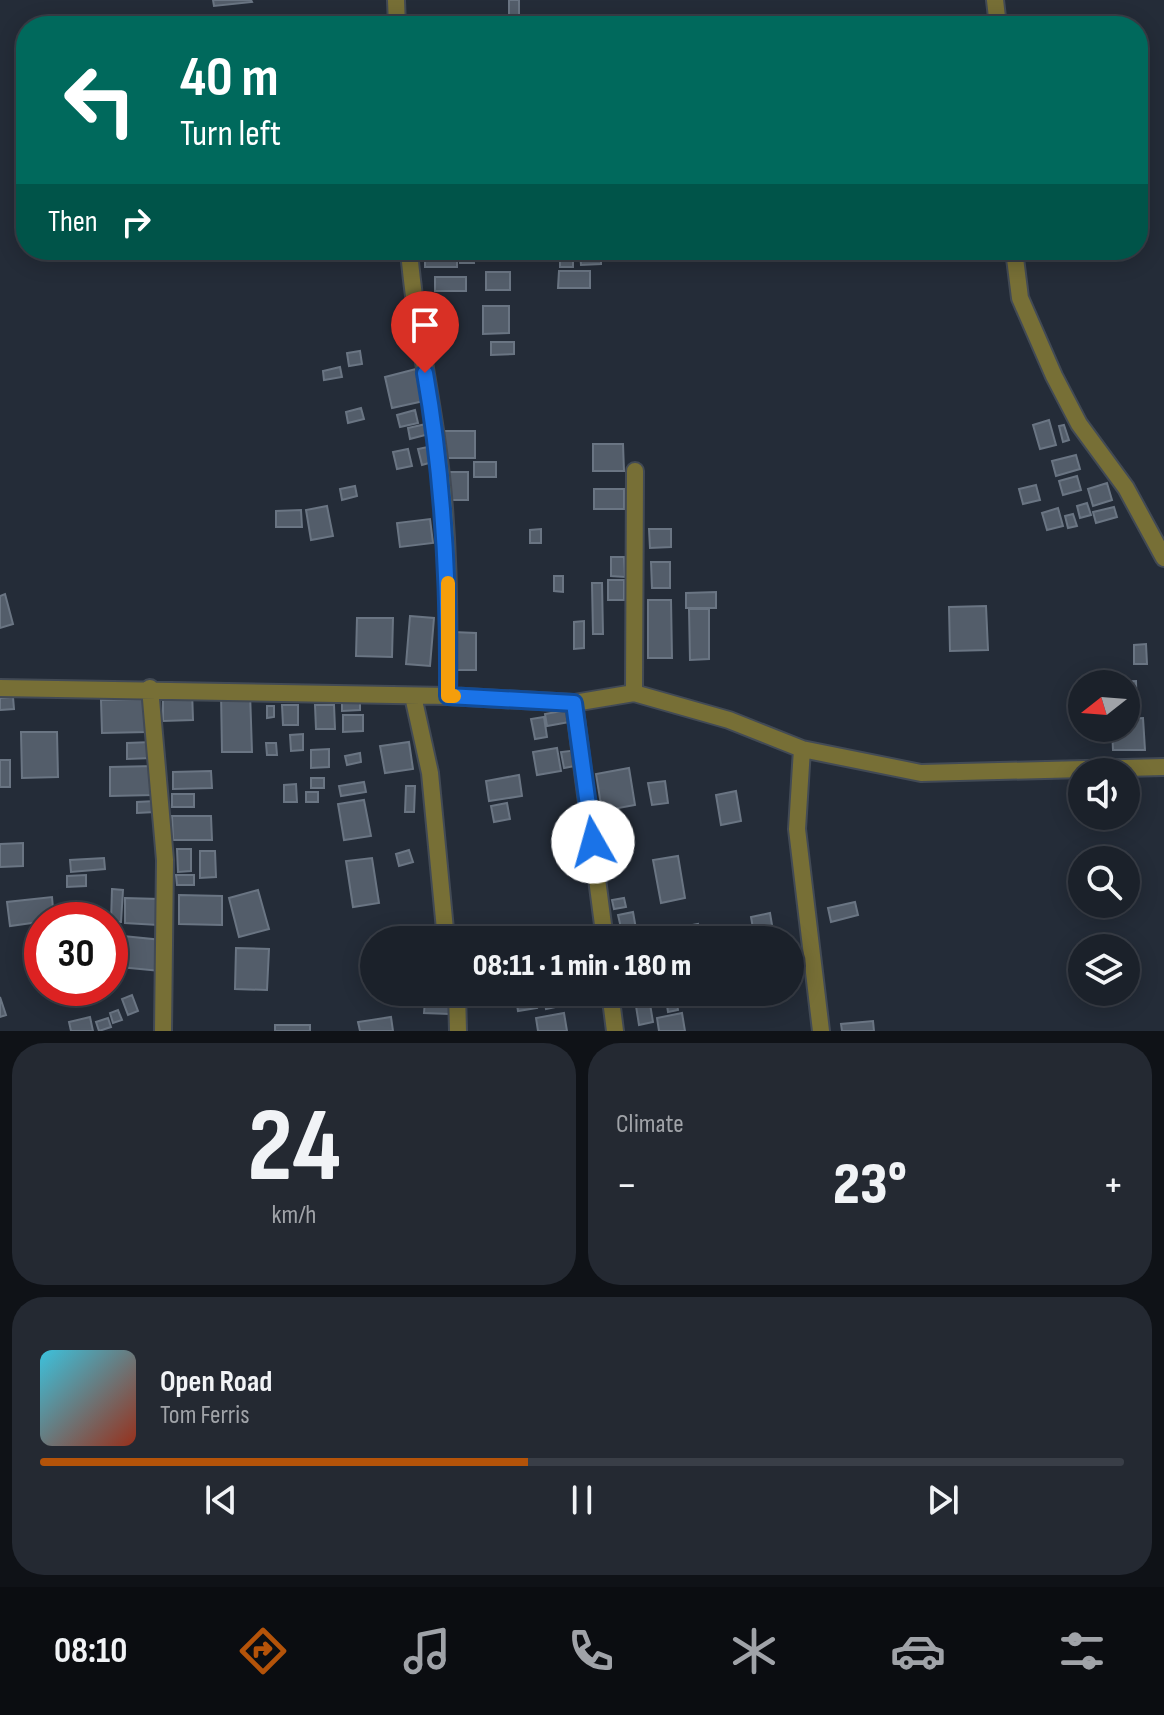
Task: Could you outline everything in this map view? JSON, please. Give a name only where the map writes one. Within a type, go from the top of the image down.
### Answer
[{"type":"street","points":[[410,260],[412,298],[438,446],[449,594],[448,696]]},
{"type":"street","points":[[1015,260],[1020,298],[1054,376],[1079,424],[1126,488],[1164,558]]},
{"type":"street","points":[[634,693],[635,471]]},
{"type":"street","points":[[0,688],[150,688],[448,696],[574,703],[634,693],[729,720],[802,749],[921,773],[1164,767]]},
{"type":"street","points":[[150,688],[165,860],[163,1031]]},
{"type":"street","points":[[413,696],[430,773],[445,926]]},
{"type":"street","points":[[574,703],[603,926]]},
{"type":"street","points":[[802,749],[797,829],[821,1031]]},
{"type":"street","points":[[457,1006],[458,1031]]},
{"type":"street","points":[[612,1006],[615,1031]]},
{"type":"building","points":[[213,0],[251,0],[252,2],[214,6]]},
{"type":"building","points":[[509,0],[519,0],[519,16],[509,16]]},
{"type":"building","points":[[425,260],[457,260],[457,267],[425,267]]},
{"type":"building","points":[[460,260],[474,260],[474,263],[460,263]]},
{"type":"building","points":[[560,260],[573,260],[573,267],[560,267]]},
{"type":"building","points":[[581,260],[601,260],[601,264],[581,265]]},
{"type":"building","points":[[559,271],[590,271],[590,288],[558,288]]},
{"type":"building","points":[[486,272],[510,272],[510,290],[486,290]]},
{"type":"building","points":[[435,277],[466,277],[466,291],[435,291]]},
{"type":"building","points":[[483,306],[509,306],[509,333],[483,334]]},
{"type":"building","points":[[431,337],[446,337],[446,350],[430,350]]},
{"type":"building","points":[[491,342],[514,342],[514,354],[491,355]]},
{"type":"building","points":[[360,351],[362,364],[349,366],[347,353]]},
{"type":"building","points":[[340,367],[342,377],[324,380],[323,371]]},
{"type":"building","points":[[416,369],[424,401],[392,408],[385,377]]},
{"type":"building","points":[[361,408],[364,419],[348,423],[346,412]]},
{"type":"building","points":[[415,410],[418,423],[400,427],[397,415]]},
{"type":"building","points":[[1049,420],[1056,445],[1040,449],[1033,425]]},
{"type":"building","points":[[426,424],[429,434],[410,439],[408,428]]},
{"type":"building","points":[[1064,425],[1069,440],[1063,442],[1059,426]]},
{"type":"building","points":[[444,431],[475,431],[475,458],[444,458]]},
{"type":"building","points":[[593,444],[623,444],[624,471],[593,471]]},
{"type":"building","points":[[433,446],[436,461],[422,465],[418,449]]},
{"type":"building","points":[[408,449],[412,466],[397,469],[393,452]]},
{"type":"building","points":[[1076,455],[1080,469],[1056,476],[1052,461]]},
{"type":"building","points":[[474,462],[496,462],[496,477],[474,477]]},
{"type":"building","points":[[448,472],[468,472],[468,500],[448,500]]},
{"type":"building","points":[[1077,476],[1081,490],[1063,495],[1059,481]]},
{"type":"building","points":[[1107,483],[1112,500],[1093,506],[1088,489]]},
{"type":"building","points":[[1036,485],[1040,500],[1023,504],[1019,489]]},
{"type":"building","points":[[355,486],[357,496],[342,500],[340,489]]},
{"type":"building","points":[[594,489],[624,489],[624,509],[594,509]]},
{"type":"building","points":[[1087,503],[1091,515],[1080,518],[1077,506]]},
{"type":"building","points":[[327,506],[333,536],[311,540],[306,510]]},
{"type":"building","points":[[1114,507],[1117,517],[1096,523],[1093,512]]},
{"type":"building","points":[[1058,508],[1063,526],[1047,530],[1042,513]]},
{"type":"building","points":[[301,510],[302,527],[276,527],[276,511]]},
{"type":"building","points":[[1073,514],[1077,526],[1068,528],[1065,516]]},
{"type":"building","points":[[430,519],[433,543],[400,547],[397,523]]},
{"type":"building","points":[[541,529],[541,543],[530,543],[530,530]]},
{"type":"building","points":[[649,529],[671,529],[671,547],[650,548]]},
{"type":"building","points":[[611,557],[624,557],[625,577],[611,576]]},
{"type":"building","points":[[651,562],[670,562],[670,588],[652,588]]},
{"type":"building","points":[[554,576],[563,576],[563,592],[554,591]]},
{"type":"building","points":[[608,580],[624,580],[624,600],[608,600]]},
{"type":"building","points":[[592,583],[602,583],[603,634],[593,634]]},
{"type":"building","points":[[716,592],[716,608],[686,608],[686,593]]},
{"type":"building","points":[[5,594],[13,624],[0,628],[0,596]]},
{"type":"building","points":[[648,600],[671,600],[672,658],[648,658]]},
{"type":"building","points":[[986,606],[988,650],[950,651],[949,607]]},
{"type":"building","points":[[689,609],[709,609],[709,659],[690,660]]},
{"type":"building","points":[[410,616],[434,618],[430,666],[406,664]]},
{"type":"building","points":[[357,618],[393,618],[392,657],[356,656]]},
{"type":"building","points":[[584,621],[584,648],[574,649],[574,622]]},
{"type":"building","points":[[453,632],[476,633],[476,670],[453,670]]},
{"type":"building","points":[[1146,644],[1147,664],[1134,664],[1134,645]]},
{"type":"building","points":[[192,690],[193,720],[163,721],[163,691]]},
{"type":"building","points":[[250,692],[252,752],[222,752],[221,693]]},
{"type":"building","points":[[360,695],[360,710],[342,711],[342,696]]},
{"type":"building","points":[[13,697],[14,709],[0,710],[0,698]]},
{"type":"building","points":[[146,699],[147,732],[102,733],[101,700]]},
{"type":"building","points":[[282,705],[298,705],[298,725],[283,725]]},
{"type":"building","points":[[315,705],[334,705],[335,729],[316,729]]},
{"type":"building","points":[[267,706],[274,706],[274,717],[267,718]]},
{"type":"building","points":[[573,709],[575,721],[547,726],[545,714]]},
{"type":"building","points":[[343,715],[363,715],[363,731],[343,732]]},
{"type":"building","points":[[544,717],[547,737],[535,739],[531,719]]},
{"type":"building","points":[[1140,718],[1143,718],[1145,750],[1113,750],[1113,742],[1140,742]]},
{"type":"building","points":[[21,732],[57,732],[58,777],[22,778]]},
{"type":"building","points":[[303,734],[303,750],[291,751],[290,735]]},
{"type":"building","points":[[152,742],[152,758],[127,759],[127,743]]},
{"type":"building","points":[[409,742],[413,769],[385,773],[380,746]]},
{"type":"building","points":[[266,743],[276,743],[277,755],[267,755]]},
{"type":"building","points":[[557,748],[561,771],[537,775],[533,752]]},
{"type":"building","points":[[329,749],[329,767],[311,768],[311,750]]},
{"type":"building","points":[[578,750],[580,765],[564,768],[561,752]]},
{"type":"building","points":[[360,753],[361,762],[347,765],[345,756]]},
{"type":"building","points":[[0,760],[10,760],[10,787],[0,787]]},
{"type":"building","points":[[154,766],[154,795],[110,796],[110,767]]},
{"type":"building","points":[[629,768],[635,805],[602,811],[596,774]]},
{"type":"building","points":[[211,771],[212,788],[173,789],[173,772]]},
{"type":"building","points":[[519,775],[522,796],[489,801],[486,781]]},
{"type":"building","points":[[311,778],[324,778],[324,788],[311,788]]},
{"type":"building","points":[[665,781],[668,803],[652,805],[648,783]]},
{"type":"building","points":[[364,782],[366,792],[341,796],[339,786]]},
{"type":"building","points":[[296,784],[297,802],[284,802],[284,785]]},
{"type":"building","points":[[406,786],[415,786],[414,812],[405,812]]},
{"type":"building","points":[[736,791],[741,821],[721,825],[716,795]]},
{"type":"building","points":[[306,792],[318,792],[318,802],[306,802]]},
{"type":"building","points":[[172,794],[194,794],[194,807],[172,807]]},
{"type":"building","points":[[364,800],[371,836],[344,840],[338,804]]},
{"type":"building","points":[[155,801],[155,812],[137,813],[137,802]]},
{"type":"building","points":[[507,803],[510,819],[494,822],[491,806]]},
{"type":"building","points":[[172,816],[211,816],[212,840],[173,840]]},
{"type":"building","points":[[23,843],[23,866],[0,867],[0,844]]},
{"type":"building","points":[[177,849],[191,849],[191,871],[178,872]]},
{"type":"building","points":[[409,850],[413,862],[399,866],[396,854]]},
{"type":"building","points":[[200,851],[215,851],[216,877],[200,878]]},
{"type":"building","points":[[678,856],[685,898],[661,903],[653,860]]},
{"type":"building","points":[[104,858],[105,869],[71,872],[70,860]]},
{"type":"building","points":[[372,858],[379,903],[353,907],[346,861]]},
{"type":"building","points":[[86,875],[86,886],[67,887],[67,876]]},
{"type":"building","points":[[176,875],[194,875],[194,885],[177,885]]},
{"type":"building","points":[[112,889],[123,890],[122,902],[112,902]]},
{"type":"building","points":[[258,890],[269,929],[239,937],[229,898]]},
{"type":"building","points":[[179,895],[222,896],[222,925],[179,924]]},
{"type":"building","points":[[52,897],[52,902],[24,902],[24,924],[10,926],[7,902]]},
{"type":"building","points":[[125,898],[159,899],[158,925],[128,923],[128,902]]},
{"type":"building","points":[[624,898],[626,907],[614,909],[612,900]]},
{"type":"building","points":[[855,902],[858,915],[831,922],[828,908]]},
{"type":"building","points":[[633,912],[635,926],[621,926],[618,915]]},
{"type":"building","points":[[770,913],[772,926],[753,926],[751,917]]},
{"type":"building","points":[[128,937],[162,940],[160,971],[128,968]]},
{"type":"building","points":[[236,948],[269,949],[267,990],[235,989]]},
{"type":"building","points":[[132,995],[138,1011],[128,1015],[125,1006],[128,1006],[128,997]]},
{"type":"building","points":[[0,997],[6,1015],[0,1017]]},
{"type":"building","points":[[425,1006],[450,1006],[449,1014],[424,1013]]},
{"type":"building","points":[[517,1006],[537,1006],[537,1008],[518,1011]]},
{"type":"building","points":[[636,1006],[650,1006],[653,1022],[639,1025]]},
{"type":"building","points":[[667,1006],[677,1006],[678,1010],[668,1012]]},
{"type":"building","points":[[118,1010],[122,1020],[113,1023],[110,1013]]},
{"type":"building","points":[[564,1013],[567,1031],[538,1031],[536,1018]]},
{"type":"building","points":[[682,1013],[685,1031],[659,1031],[657,1018]]},
{"type":"building","points":[[90,1017],[93,1031],[71,1031],[69,1022]]},
{"type":"building","points":[[391,1017],[393,1031],[360,1031],[358,1022]]},
{"type":"building","points":[[108,1018],[111,1027],[99,1031],[96,1022]]},
{"type":"building","points":[[873,1021],[874,1031],[842,1031],[841,1024]]},
{"type":"building","points":[[275,1025],[310,1025],[310,1031],[275,1031]]},
{"type":"slow traffic","points":[[448,583],[448,696],[454,696]]},
{"type":"route","points":[[425,373],[438,446],[444,516],[449,594],[448,696],[574,703],[593,842]]}]
